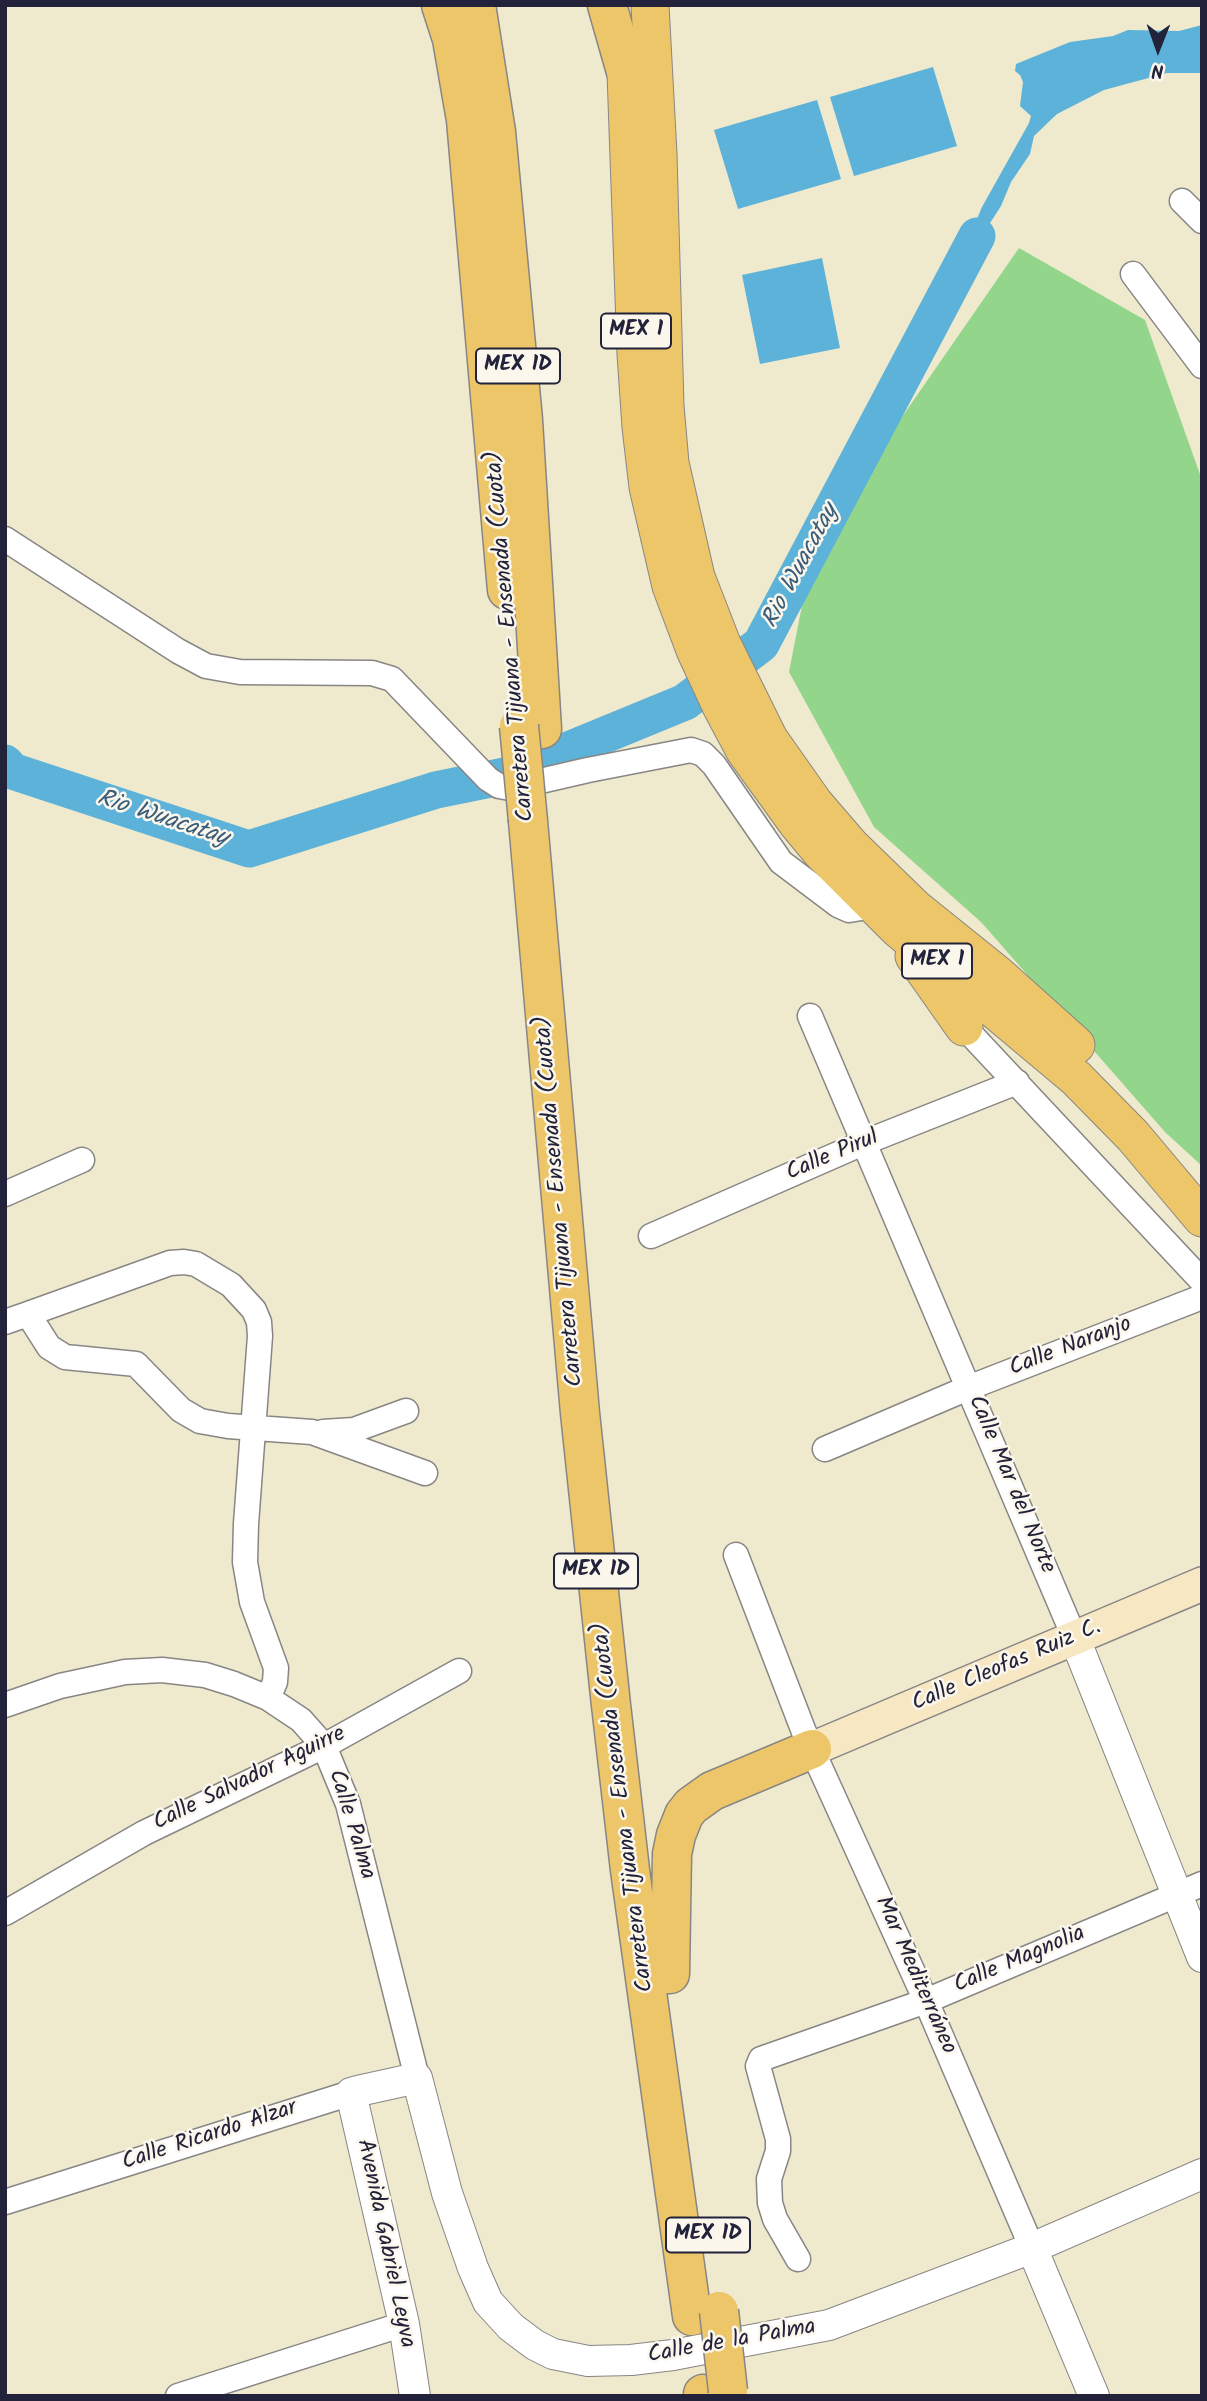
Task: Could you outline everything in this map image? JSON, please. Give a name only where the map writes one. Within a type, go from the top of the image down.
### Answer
[{"type":"highway","name":"Carretera Tijuana - Ensenada (Cuota)","points":[[441,5],[452,39],[466,120],[634,1691],[670,1974],[716,2394]]},
{"type":"highway","name":"Carretera Tijuana - Ensenada (Cuota)","points":[[476,5],[496,132],[522,406],[530,727]]},
{"type":"highway","points":[[607,5],[627,75]]},
{"type":"highway","name":"Carretera Tijuana - Ensenada (Cuota)","points":[[540,821],[580,1413],[609,1691],[630,1870],[706,2314]]},
{"type":"highway","points":[[670,1974],[672,1854],[684,1815],[712,1790],[812,1749]]},
{"type":"main road","name":"MEX 1","points":[[621,5],[627,75],[641,427],[648,487],[671,586],[759,722],[769,762],[821,852],[886,917],[1076,1078],[1133,1136],[1202,1218]]},
{"type":"main road","name":"MEX 1","points":[[650,5],[658,154],[665,406],[670,463],[709,647]]},
{"type":"main road","name":"MEX 1","points":[[769,762],[814,803],[869,864],[916,909],[998,975],[1079,1048],[1149,1119],[1202,1180]]},
{"type":"main road","points":[[886,917],[964,1027]]},
{"type":"main road","name":"Calle Cleofas Ruiz C.","points":[[812,1749],[1202,1584]]},
{"type":"street","points":[[1182,201],[1202,221]]},
{"type":"street","points":[[1133,274],[1202,366]]},
{"type":"street","points":[[5,539],[178,651],[206,666],[240,672],[372,673],[392,679],[488,779],[499,786],[510,788],[691,750],[703,754],[714,765],[781,862],[838,905],[849,910],[886,917]]},
{"type":"street","name":"Calle Mar del Norte","points":[[810,1016],[1075,1639],[1189,1890],[1202,1957]]},
{"type":"street","points":[[964,1027],[1202,1281]]},
{"type":"street","name":"Calle Pirul","points":[[651,1236],[863,1143],[1017,1082]]},
{"type":"street","points":[[5,1194],[82,1160]]},
{"type":"street","points":[[268,1698],[275,1682],[276,1668],[252,1602],[246,1562],[252,1426],[260,1336],[259,1322],[254,1310],[231,1285],[195,1264],[184,1262],[170,1263],[16,1318],[49,1347],[65,1357],[136,1364],[191,1418],[211,1424],[252,1426],[312,1432],[354,1430],[405,1411]]},
{"type":"street","name":"Calle Naranjo","points":[[825,1449],[968,1388],[1202,1297]]},
{"type":"street","points":[[312,1432],[425,1473]]},
{"type":"street","name":"Mar Mediterráneo","points":[[736,1555],[804,1732],[926,2001],[1094,2396]]},
{"type":"street","name":"Calle Palma","points":[[5,1705],[79,1682],[125,1672],[162,1670],[205,1675],[268,1698],[301,1720],[324,1746],[348,1804],[417,2078]]},
{"type":"street","name":"Calle Salvador Aguirre","points":[[5,1913],[144,1832],[324,1746],[459,1671]]},
{"type":"street","name":"Calle Magnolia","points":[[798,2259],[775,2219],[770,2203],[769,2179],[778,2151],[778,2138],[759,2062],[761,2059],[926,2001],[1189,1890]]},
{"type":"street","name":"Calle Ricardo Alzar","points":[[5,2202],[351,2093],[417,2078]]},
{"type":"street","name":"Calle de la Palma","points":[[417,2078],[447,2193],[488,2302],[511,2327],[534,2345],[572,2359],[631,2360],[673,2355],[829,2325],[1032,2248],[1202,2174]]},
{"type":"street","name":"Avenida Gabriel Leyva","points":[[351,2093],[404,2324],[415,2396]]},
{"type":"street","points":[[178,2396],[404,2324]]},
{"type":"green space","points":[[1019,248],[1145,320],[1202,480],[1202,1166],[1165,1132],[981,922],[874,827],[789,672],[814,544]]},
{"type":"water","points":[[1202,25],[1202,73],[1167,73],[1104,90],[1057,114],[1034,136],[1030,154],[1011,182],[1001,206],[952,282],[982,207],[1029,123],[1031,116],[1020,106],[1023,82],[1015,71],[1016,64],[1070,42],[1113,36],[1128,30],[1179,31]]},
{"type":"water","points":[[933,67],[957,146],[854,176],[830,97]]},
{"type":"water","points":[[817,100],[841,179],[738,209],[714,130]]},
{"type":"water","points":[[822,258],[840,348],[760,364],[742,275]]},
{"type":"waterway","name":"Rio Wuacatay","points":[[5,763],[12,771],[249,849],[436,790],[505,776],[685,702],[761,644],[977,236]]}]
